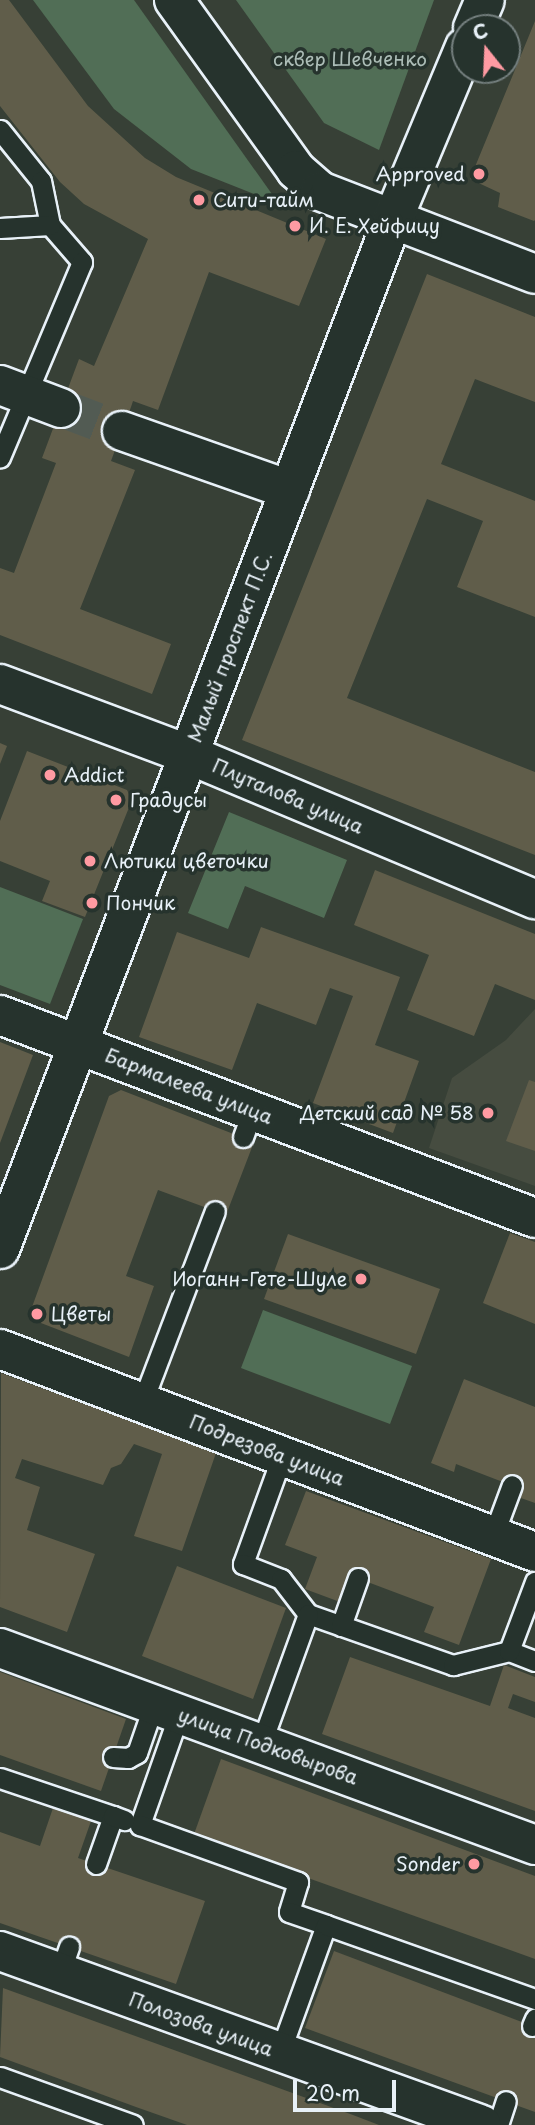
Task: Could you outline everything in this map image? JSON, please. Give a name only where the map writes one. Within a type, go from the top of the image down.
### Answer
[{"type":"street","points":[[174,0],[296,170],[320,191],[535,274]]},
{"type":"street","name":"Малый проспект П.С.","points":[[0,1249],[393,219],[451,80]]},
{"type":"street","points":[[122,431],[289,490]]},
{"type":"street","name":"Плуталова улица","points":[[0,684],[190,755],[535,899]]},
{"type":"street","name":"Бармалеева улица","points":[[0,1015],[78,1043],[248,1124],[535,1218]]},
{"type":"street","name":"Подрезова улица","points":[[0,1349],[282,1456],[383,1507],[494,1536],[535,1552]]},
{"type":"street","name":"улица Подковырова","points":[[0,1648],[535,1844]]},
{"type":"street","name":"Полозова улица","points":[[0,1951],[65,1960],[280,2052],[494,2113]]},
{"type":"lane","points":[[0,130],[41,181],[50,225],[82,262],[29,396],[0,457]]},
{"type":"lane","points":[[0,228],[50,225]]},
{"type":"lane","points":[[142,1403],[215,1211]]},
{"type":"lane","points":[[282,1456],[243,1564],[281,1579],[308,1614],[453,1665],[509,1651],[535,1661]]},
{"type":"lane","points":[[494,1536],[512,1485]]},
{"type":"lane","points":[[341,1626],[358,1578]]},
{"type":"lane","points":[[509,1651],[535,1582]]},
{"type":"lane","points":[[261,1744],[308,1614]]},
{"type":"lane","points":[[114,1756],[128,1758],[136,1753],[167,1709]]},
{"type":"lane","points":[[140,1825],[167,1709]]},
{"type":"lane","points":[[0,1778],[298,1882],[289,1912],[535,1999]]},
{"type":"lane","points":[[96,1864],[113,1816]]},
{"type":"lane","points":[[280,2052],[326,1925]]},
{"type":"lane","points":[[0,2077],[133,2125]]},
{"type":"lane","points":[[494,2113],[498,2125]]},
{"type":"shaded area","name":"Детский сад № 58","points":[[535,1009],[535,1186],[429,1148],[452,1078],[506,1040]]},
{"type":"green space","points":[[33,0],[134,0],[279,204],[191,169],[114,109]]},
{"type":"green space","name":"сквер Шевченко","points":[[236,0],[434,0],[379,150],[324,123]]},
{"type":"green space","points":[[229,812],[347,860],[324,918],[245,886],[228,929],[188,913]]},
{"type":"green space","points":[[0,887],[83,919],[50,1004],[0,985]]},
{"type":"green space","points":[[263,1310],[412,1366],[390,1424],[241,1368]]},
{"type":"building","points":[[0,0],[9,0],[88,106],[145,158],[176,177],[326,239],[299,306],[209,272],[158,410],[133,401],[111,461],[135,470],[80,609],[171,644],[152,694],[0,635],[0,568],[14,573],[56,463],[42,458],[79,359],[94,366],[148,239],[84,204],[60,182],[0,106]]},
{"type":"building","points":[[535,21],[534,221],[498,207],[500,193],[470,179],[509,84],[521,84],[521,55]]},
{"type":"building","points":[[427,274],[535,317],[535,402],[475,379],[441,464],[535,501],[535,617],[457,587],[483,521],[427,499],[347,698],[535,772],[535,855],[242,740]]},
{"type":"building","points":[[0,743],[7,746],[0,764]]},
{"type":"building","points":[[27,751],[127,790],[132,800],[85,917],[42,901],[50,881],[0,861],[0,821]]},
{"type":"building","points":[[375,870],[535,934],[535,1000],[495,984],[474,1036],[407,1010],[429,955],[354,925]]},
{"type":"building","points":[[261,927],[400,977],[375,1045],[419,1061],[393,1133],[313,1103],[353,996],[330,988],[316,1025],[257,1003],[232,1070],[139,1037],[177,932],[249,958]]},
{"type":"building","points":[[0,1042],[33,1055],[0,1143]]},
{"type":"building","points":[[529,1080],[535,1082],[535,1151],[506,1141]]},
{"type":"building","points":[[121,1090],[254,1142],[226,1215],[158,1190],[126,1276],[154,1286],[129,1357],[28,1318],[109,1096]]},
{"type":"building","points":[[510,1233],[535,1242],[535,1324],[483,1303]]},
{"type":"building","points":[[288,1234],[440,1289],[416,1354],[264,1299]]},
{"type":"building","points":[[1,1373],[216,1453],[182,1551],[134,1536],[162,1454],[134,1444],[121,1464],[111,1468],[103,1485],[22,1459],[15,1478],[40,1487],[27,1530],[95,1554],[67,1632],[0,1607]]},
{"type":"building","points":[[464,1379],[535,1407],[535,1503],[518,1497],[521,1489],[456,1464],[454,1472],[431,1463]]},
{"type":"building","points":[[306,1491],[491,1559],[459,1645],[424,1632],[434,1607],[349,1575],[340,1602],[305,1589],[317,1557],[285,1545]]},
{"type":"building","points":[[177,1566],[286,1608],[253,1699],[142,1656]]},
{"type":"building","points":[[350,1657],[490,1706],[504,1665],[535,1677],[535,1702],[513,1694],[508,1708],[535,1718],[535,1811],[322,1734]]},
{"type":"building","points":[[0,1672],[126,1719],[101,1791],[0,1755]]},
{"type":"building","points":[[221,1759],[535,1876],[535,1959],[193,1837]]},
{"type":"building","points":[[53,1808],[91,1821],[78,1858],[205,1901],[176,1984],[0,1923],[0,1832],[40,1846]]},
{"type":"building","points":[[334,1951],[535,2027],[535,2112],[305,2028]]},
{"type":"building","points":[[3,1988],[379,2125],[187,2125],[136,2107],[0,2057]]},
{"type":"tunnel","points":[[61,408],[122,431]]},
{"type":"place","name":"Approved","points":[[479,174]]},
{"type":"place","name":"Сити-тайм","points":[[199,200]]},
{"type":"place","name":"И. Е. Хейфицу","points":[[295,226]]},
{"type":"place","name":"Addict","points":[[50,775]]},
{"type":"place","name":"Градусы","points":[[116,800]]},
{"type":"place","name":"Лютики цветочки","points":[[90,861]]},
{"type":"place","name":"Пончик","points":[[92,903]]},
{"type":"place","name":"Детский сад № 58","points":[[488,1113]]},
{"type":"place","name":"Иоганн-Гете-Шуле","points":[[361,1279]]},
{"type":"place","name":"Цветы","points":[[37,1314]]},
{"type":"place","name":"Sonder","points":[[474,1864]]}]
